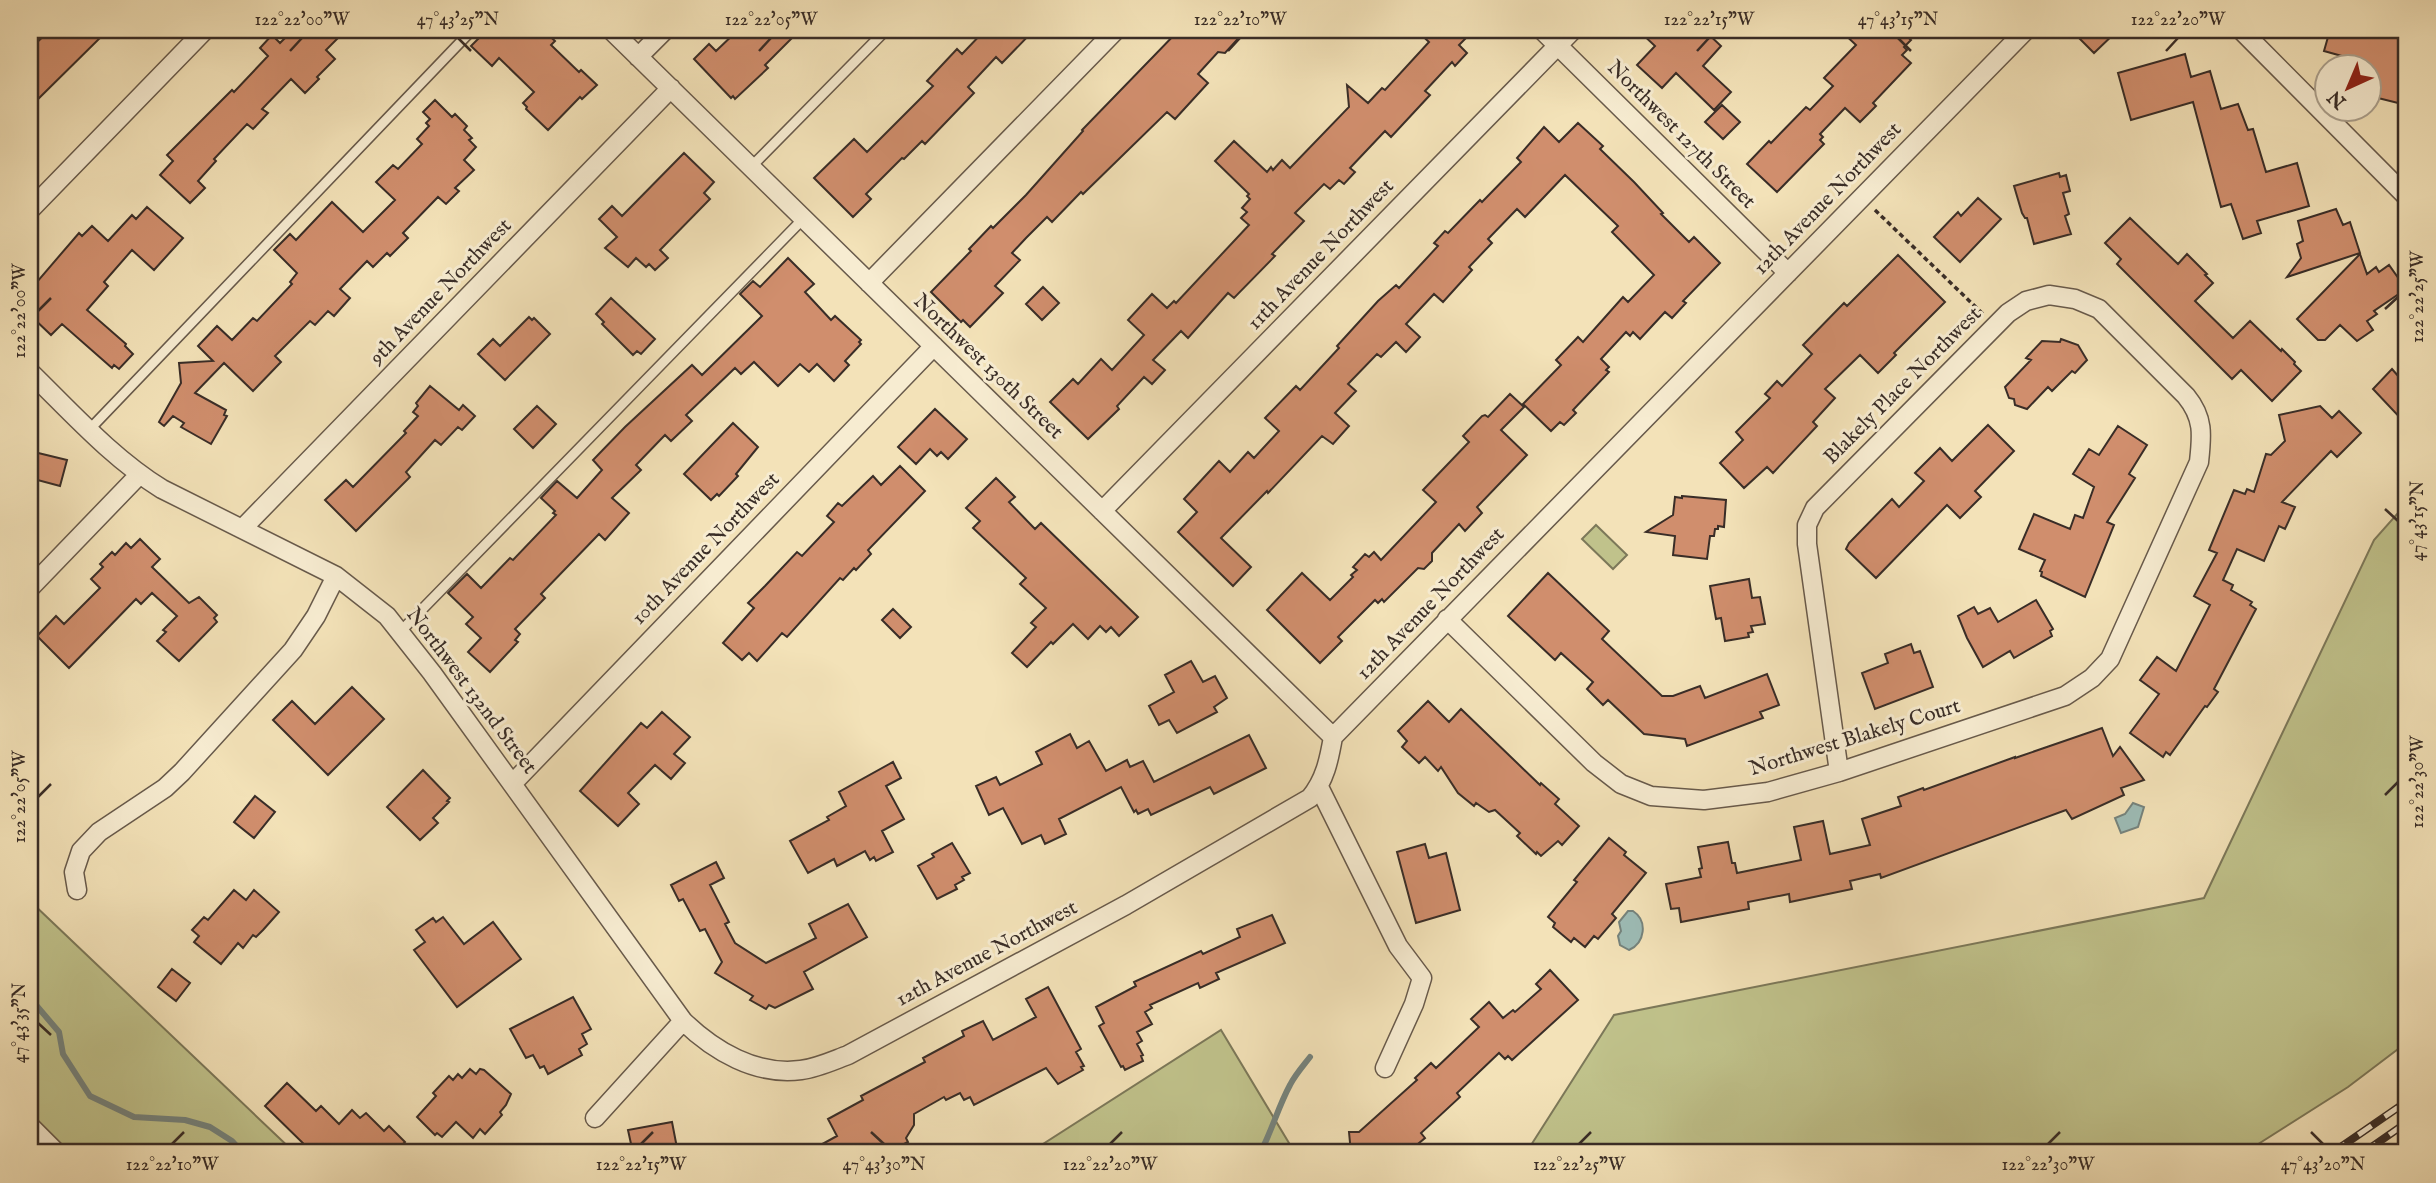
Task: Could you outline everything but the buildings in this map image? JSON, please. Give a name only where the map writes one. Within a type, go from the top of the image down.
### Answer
[{"type":"street","points":[[30,210],[205,30]]},
{"type":"street","name":"Northwest 130th Street","points":[[611,30],[1333,737]]},
{"type":"street","points":[[638,57],[665,30]]},
{"type":"street","points":[[869,283],[1116,30]]},
{"type":"street","name":"Northwest 127th Street","points":[[1542,30],[1788,273]]},
{"type":"street","name":"11th Avenue Northwest","points":[[1102,511],[1573,30]]},
{"type":"street","name":"12th Avenue Northwest","points":[[1333,737],[2026,30]]},
{"type":"street","points":[[2241,30],[2406,196]]},
{"type":"street","name":"9th Avenue Northwest","points":[[243,528],[671,88]]},
{"type":"street","name":"Blakely Place Northwest","points":[[1839,772],[1807,544],[1807,525],[1815,508],[2008,313],[2026,301],[2049,295],[2075,299],[2099,309],[2197,409],[2202,437],[2199,462]]},
{"type":"street","name":"10th Avenue Northwest","points":[[512,784],[933,346]]},
{"type":"street","name":"Northwest 132nd Street","points":[[30,372],[139,475],[336,576],[369,600],[401,631],[683,1021],[708,1043],[734,1058],[752,1066],[783,1070]]},
{"type":"street","name":"Northwest Blakely Court","points":[[1447,619],[1594,763],[1621,784],[1651,796],[1704,800],[1768,792],[1839,772],[2065,696],[2092,678],[2110,659],[2129,622],[2199,462]]},
{"type":"street","points":[[30,588],[139,475]]},
{"type":"street","points":[[77,890],[74,872],[81,851],[99,832],[165,788],[182,772],[293,650],[316,616],[336,576]]},
{"type":"street","points":[[1333,737],[1328,764],[1319,787],[1398,946],[1422,978],[1410,1014],[1385,1068]]},
{"type":"street","name":"12th Avenue Northwest","points":[[783,1070],[821,1066],[848,1055],[1126,905],[1303,802],[1319,787]]},
{"type":"street","points":[[596,1118],[683,1021]]},
{"type":"street","points":[[30,1126],[57,1153]]},
{"type":"lane","points":[[89,430],[471,30]]},
{"type":"lane","points":[[751,167],[886,30]]},
{"type":"lane","points":[[401,631],[804,218]]},
{"type":"path","points":[[1873,208],[1986,318]]},
{"type":"green space","points":[[2406,504],[2406,1043],[2348,1087],[2244,1153],[1526,1153],[1614,1015],[2204,898],[2374,540]]},
{"type":"green space","points":[[1596,525],[1627,555],[1613,569],[1582,539]]},
{"type":"green space","points":[[30,901],[295,1153],[30,1153]]},
{"type":"green space","points":[[1221,1030],[1295,1153],[1029,1153]]},
{"type":"water","points":[[2133,803],[2144,807],[2138,827],[2121,833],[2115,818],[2125,814]]},
{"type":"water","points":[[1628,911],[1638,915],[1643,926],[1641,937],[1629,950],[1620,945],[1618,936],[1621,931],[1619,922]]},
{"type":"waterway","points":[[30,998],[59,1032],[63,1054],[90,1096],[134,1117],[185,1120],[210,1127],[232,1141],[243,1153]]},
{"type":"waterway","points":[[1260,1153],[1290,1085],[1310,1057]]},
{"type":"railway","points":[[2332,1153],[2406,1102]]},
{"type":"railway","points":[[2363,1153],[2406,1123]]}]
